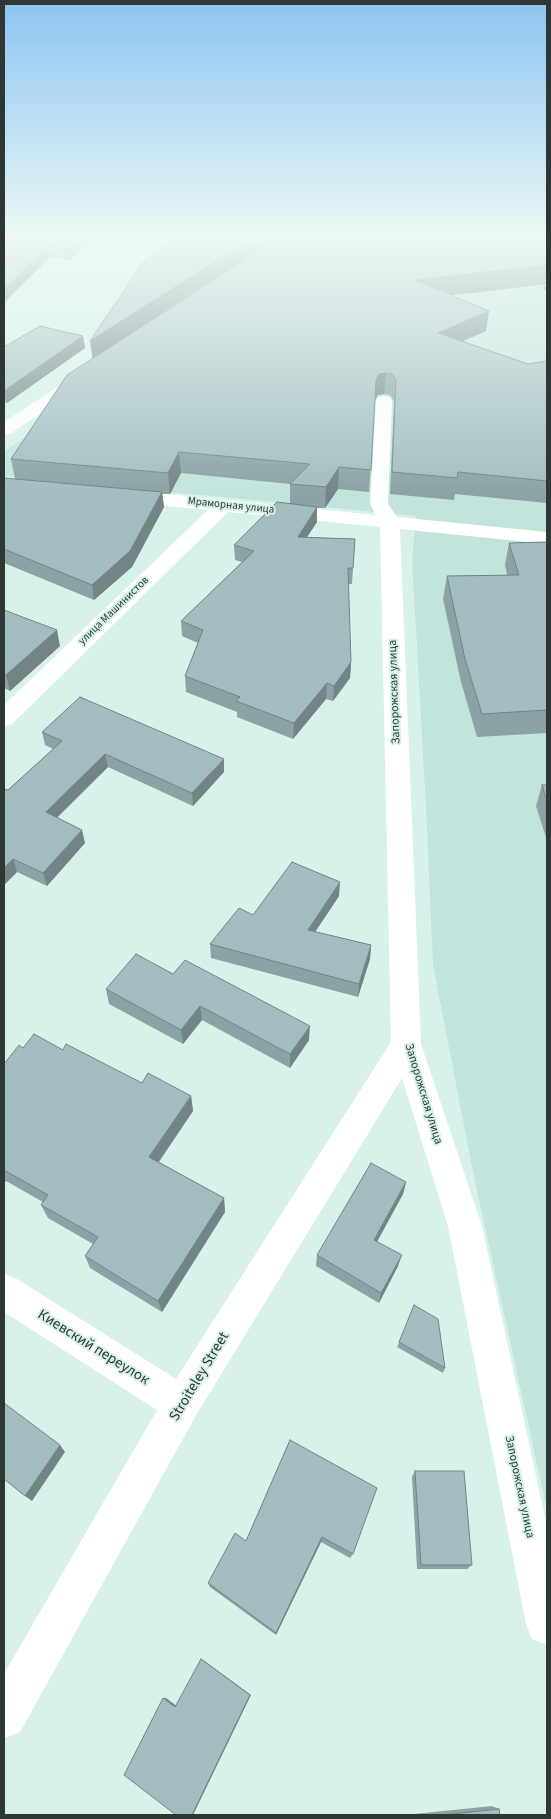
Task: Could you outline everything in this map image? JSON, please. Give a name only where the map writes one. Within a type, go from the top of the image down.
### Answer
[{"type":"street","points":[[4,430],[95,370]]},
{"type":"street","points":[[384,401],[379,504],[390,522]]},
{"type":"street","name":"Мраморная улица","points":[[109,495],[547,538]]},
{"type":"street","name":"улица Машинистов","points":[[4,718],[224,505]]},
{"type":"street","name":"Запорожская улица","points":[[390,522],[406,1044],[465,1226],[547,1624]]},
{"type":"street","name":"Stroiteley Street","points":[[4,1716],[182,1404],[406,1044]]},
{"type":"street","name":"Киевский переулок","points":[[4,1292],[182,1404]]},
{"type":"shaded area","points":[[306,325],[547,325],[547,1510],[473,1172],[433,965],[412,559],[416,516],[4,476],[4,451],[72,407]]},
{"type":"building","points":[[101,325],[115,325],[90,341]]},
{"type":"building","points":[[144,325],[457,325],[438,333],[528,364],[547,361],[547,481],[458,472],[457,478],[392,472],[396,380],[392,374],[386,373],[379,374],[376,380],[371,470],[339,467],[326,487],[290,484],[310,464],[179,452],[168,473],[11,459],[67,375]]},
{"type":"building","points":[[40,326],[83,336],[4,391],[4,347]]},
{"type":"building","points":[[4,478],[162,492],[130,551],[92,585],[4,549]]},
{"type":"building","points":[[277,502],[317,507],[298,537],[355,539],[353,568],[348,568],[351,662],[334,686],[327,683],[294,723],[236,701],[240,697],[185,676],[203,630],[181,621],[254,551],[234,545]]},
{"type":"building","points":[[547,542],[547,710],[482,714],[465,659],[447,576],[519,575],[509,543]]},
{"type":"building","points":[[4,610],[57,630],[6,675],[4,674]]},
{"type":"building","points":[[80,697],[224,759],[192,793],[105,754],[46,812],[82,830],[43,873],[13,859],[4,868],[4,789],[8,790],[62,741],[42,732]]},
{"type":"building","points":[[542,785],[547,785],[547,801]]},
{"type":"building","points":[[292,862],[340,882],[308,930],[371,945],[359,984],[210,944],[239,908],[253,915]]},
{"type":"building","points":[[136,954],[173,974],[185,960],[310,1026],[290,1054],[200,1006],[181,1030],[106,989]]},
{"type":"building","points":[[34,1034],[63,1050],[66,1044],[142,1083],[148,1073],[191,1096],[149,1157],[224,1198],[158,1301],[85,1256],[98,1237],[41,1205],[48,1195],[4,1170],[4,1064],[19,1045],[23,1048]]},
{"type":"building","points":[[371,1163],[406,1182],[374,1240],[402,1255],[381,1293],[317,1255]]},
{"type":"building","points":[[414,1305],[438,1319],[445,1368],[399,1342]]},
{"type":"building","points":[[4,1403],[60,1445],[25,1496],[4,1479]]},
{"type":"building","points":[[290,1440],[377,1488],[353,1554],[322,1537],[276,1633],[208,1583],[235,1533],[246,1541]]},
{"type":"building","points":[[415,1471],[464,1471],[472,1565],[421,1565]]},
{"type":"building","points":[[201,1659],[250,1695],[192,1815],[176,1815],[124,1775],[163,1698],[175,1707]]},
{"type":"building","points":[[499,1809],[500,1815],[443,1815]]}]
